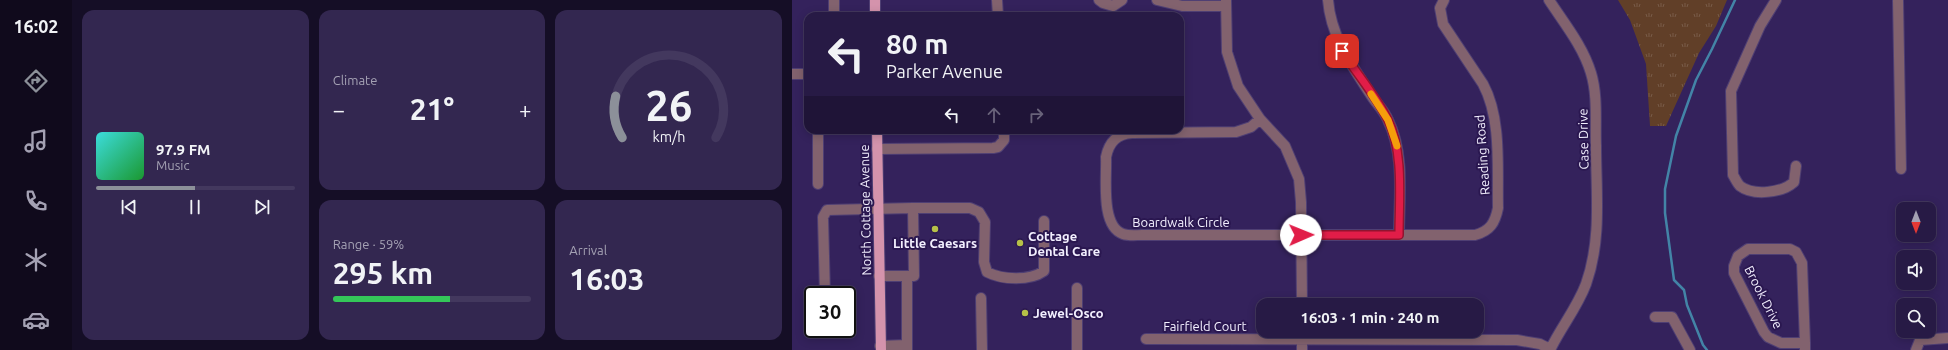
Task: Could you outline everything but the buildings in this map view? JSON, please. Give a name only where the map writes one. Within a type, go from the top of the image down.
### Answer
[{"type":"main road","points":[[875,12],[876,0]]},
{"type":"main road","name":"North Cottage Avenue","points":[[877,134],[880,348]]},
{"type":"street","points":[[834,0],[834,12]]},
{"type":"street","points":[[997,0],[998,12]]},
{"type":"street","points":[[1099,0],[1113,6],[1122,0]]},
{"type":"street","points":[[1157,0],[1182,6],[1226,3],[1228,52],[1233,74],[1243,95],[1260,119],[1276,134],[1285,146],[1299,179],[1302,298]]},
{"type":"street","points":[[1328,0],[1331,21],[1342,51],[1388,120],[1393,133],[1398,164],[1399,235]]},
{"type":"street","name":"Reading Road","points":[[1444,0],[1440,8],[1443,24],[1489,94],[1494,117],[1498,208],[1492,226]]},
{"type":"street","name":"Case Drive","points":[[1549,0],[1580,47],[1588,67],[1594,89],[1596,240],[1594,259],[1578,303],[1550,349]]},
{"type":"street","points":[[1776,0],[1760,26],[1731,91],[1733,175],[1738,185],[1747,189],[1760,191],[1779,190],[1788,187],[1794,182],[1796,166]]},
{"type":"street","points":[[1898,0],[1901,169]]},
{"type":"street","points":[[792,74],[804,74]]},
{"type":"street","name":"Boardwalk Circle","points":[[1184,132],[1236,132],[1251,127],[1260,119]]},
{"type":"street","points":[[818,134],[818,184]]},
{"type":"street","points":[[877,149],[993,148],[998,147],[1004,140],[1004,134]]},
{"type":"street","name":"Boardwalk Circle","points":[[1120,134],[1110,145],[1106,157],[1108,213],[1113,226],[1123,234],[1475,235],[1488,230],[1492,226]]},
{"type":"street","points":[[879,276],[914,276],[913,208]]},
{"type":"street","points":[[825,286],[823,217],[827,210],[970,208],[979,212],[985,222],[984,262],[987,272],[996,276],[1037,276],[1044,271],[1044,221]]},
{"type":"street","name":"Brook Drive","points":[[1785,248],[1796,252],[1802,263],[1805,346],[1774,341],[1764,332],[1734,273],[1734,266],[1738,256],[1748,249],[1785,248]]},
{"type":"street","points":[[880,348],[906,347],[907,276]]},
{"type":"street","points":[[1077,288],[1077,350]]},
{"type":"street","points":[[981,298],[982,350]]},
{"type":"street","points":[[1655,316],[1672,317],[1690,350]]},
{"type":"street","name":"Fairfield Court","points":[[1146,339],[1256,336]]},
{"type":"street","points":[[1302,338],[1302,350]]},
{"type":"street","name":"Fairfield Court","points":[[1431,338],[1517,340],[1540,344],[1550,349]]},
{"type":"street","points":[[1916,350],[1920,340],[1948,338]]},
{"type":"green space","points":[[1618,0],[1727,0],[1716,26],[1699,53],[1666,126],[1650,126],[1646,64],[1630,20]]},
{"type":"waterway","points":[[1707,350],[1703,345],[1687,305],[1684,290],[1674,280],[1665,213],[1665,189],[1676,136],[1696,80],[1735,0]]},
{"type":"slow traffic","points":[[1371,94],[1388,120],[1397,146]]},
{"type":"place","name":"Little Caesars","points":[[935,229]]},
{"type":"place","name":"Cottage Dental Care","points":[[1020,243]]},
{"type":"place","name":"Jewel-Osco","points":[[1025,313]]},
{"type":"route","points":[[1301,235],[1399,235],[1398,164],[1397,149],[1393,133],[1388,120],[1342,51]]}]
